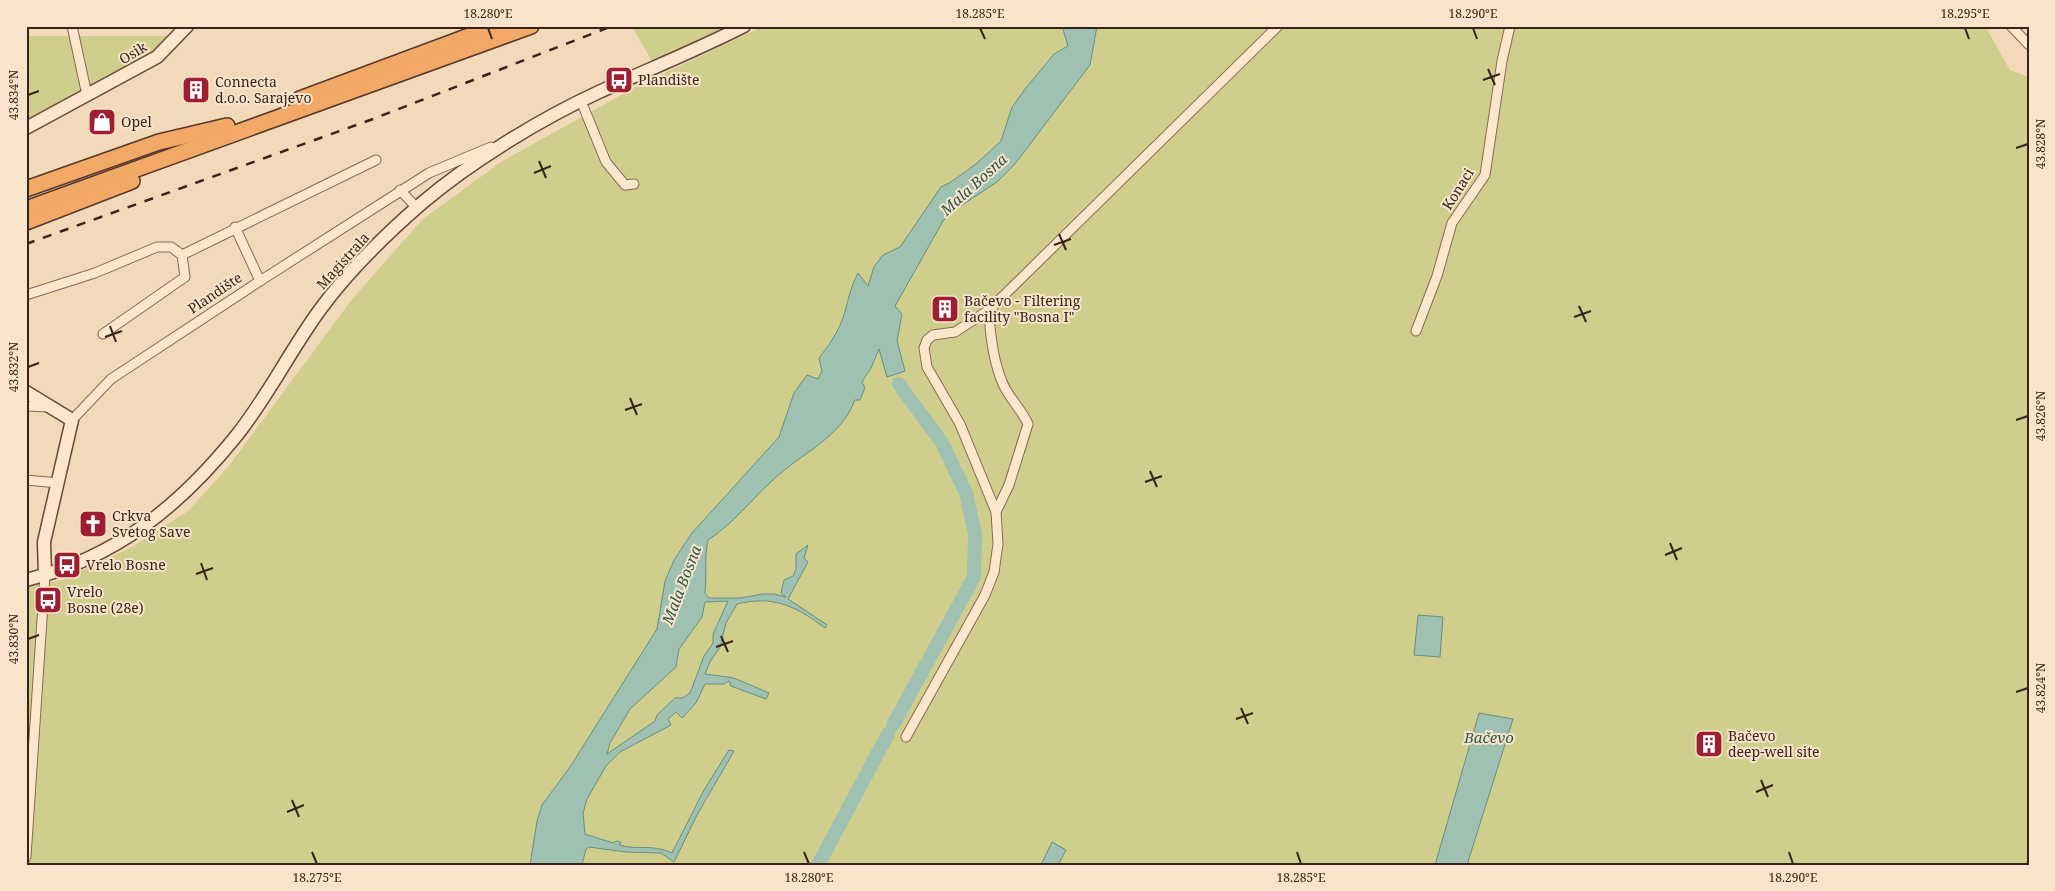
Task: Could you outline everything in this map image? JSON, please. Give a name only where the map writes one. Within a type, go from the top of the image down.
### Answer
[{"type":"highway","points":[[26,209],[496,26]]},
{"type":"highway","points":[[26,198],[531,26]]},
{"type":"highway","points":[[26,189],[178,136],[229,130]]},
{"type":"highway","points":[[26,222],[180,163],[229,130]]},
{"type":"main road","name":"Osik","points":[[26,128],[158,57],[187,26]]},
{"type":"main road","name":"Magistrala","points":[[26,580],[45,575],[110,548],[146,526],[184,495],[238,434],[320,310],[354,270],[417,208],[462,171],[581,101],[744,26]]},
{"type":"main road","points":[[26,392],[72,420],[44,542],[45,575]]},
{"type":"street","points":[[72,26],[87,95]]},
{"type":"street","points":[[906,737],[985,595],[994,572],[998,544],[996,512],[960,424],[927,367],[924,348],[927,340],[933,335],[956,332],[989,310],[1278,26]]},
{"type":"street","name":"Konaci","points":[[1416,332],[1437,276],[1452,223],[1485,175],[1502,61],[1510,26]]},
{"type":"street","points":[[2011,26],[2029,45]]},
{"type":"street","points":[[581,101],[606,162],[625,185],[634,184]]},
{"type":"street","name":"Plandište","points":[[72,420],[112,378],[400,190],[429,173],[525,133]]},
{"type":"street","points":[[182,255],[235,227],[376,160]]},
{"type":"street","points":[[400,190],[417,208]]},
{"type":"street","points":[[235,227],[260,281]]},
{"type":"street","points":[[26,295],[95,272],[157,247],[171,247],[182,255],[185,277],[103,334]]},
{"type":"street","points":[[989,310],[990,332],[1004,385],[1023,412],[1028,424],[1009,485],[996,512]]},
{"type":"street","points":[[26,406],[51,407]]},
{"type":"street","points":[[26,480],[58,482]]},
{"type":"street","points":[[26,857],[45,575]]},
{"type":"shaded area","points":[[632,26],[731,26],[654,65]]},
{"type":"shaded area","points":[[764,26],[1985,26],[2010,70],[2029,77],[2029,865],[26,865],[26,585],[62,580],[132,547],[188,511],[228,467],[353,298],[423,219],[501,162],[639,85]]},
{"type":"shaded area","points":[[26,36],[178,36],[169,47],[26,128]]},
{"type":"water","points":[[1062,26],[1097,26],[1090,65],[1015,164],[997,182],[950,213],[943,221],[895,306],[902,314],[897,341],[905,371],[887,377],[879,349],[871,368],[862,382],[865,388],[860,400],[855,400],[840,425],[819,444],[784,470],[734,519],[708,540],[705,593],[709,598],[740,598],[763,594],[786,597],[781,593],[784,580],[793,576],[796,569],[796,554],[808,545],[804,558],[808,562],[788,599],[827,625],[825,628],[794,608],[784,604],[762,601],[737,604],[726,623],[720,647],[705,674],[734,678],[769,693],[766,699],[731,686],[729,681],[724,684],[705,684],[696,703],[682,718],[676,712],[668,719],[671,725],[620,752],[606,766],[587,799],[583,813],[585,834],[613,843],[621,842],[619,845],[626,847],[657,848],[672,853],[704,790],[729,750],[734,751],[697,815],[674,862],[661,853],[626,852],[589,847],[586,849],[582,865],[530,865],[537,821],[542,805],[570,767],[657,629],[665,581],[674,560],[692,533],[779,437],[794,393],[807,375],[818,379],[822,371],[819,358],[841,324],[858,273],[868,286],[874,267],[883,255],[900,247],[941,187],[976,164],[1001,141],[1012,107],[1054,54],[1068,46]],"holes":[[[728,601],[713,634],[713,643],[704,656],[690,693],[682,698],[675,698],[657,715],[655,721],[607,754],[610,743],[630,709],[676,667],[679,649],[702,617],[705,602]]]},
{"type":"water","points":[[1418,615],[1443,617],[1440,657],[1414,655]]},
{"type":"water","name":"Bačevo","points":[[1479,713],[1513,719],[1467,865],[1435,865]]},
{"type":"water","points":[[1052,842],[1066,850],[1058,865],[1041,865]]},
{"type":"waterway","name":"Mala Bosna","points":[[893,725],[974,577],[975,534],[966,493],[942,443],[899,384]]},
{"type":"waterway","name":"Mala Bosna","points":[[818,865],[888,734]]},
{"type":"railway","points":[[26,244],[373,119],[612,26]]},
{"type":"place","name":"Plandište","points":[[619,80]]},
{"type":"place","name":"Connecta d.o.o. Sarajevo","points":[[196,90]]},
{"type":"place","name":"Opel","points":[[102,122]]},
{"type":"place","name":"Bačevo - Filtering facility \"Bosna I\"","points":[[945,309]]},
{"type":"place","name":"Crkva Svetog Save","points":[[93,524]]},
{"type":"place","name":"Vrelo Bosne","points":[[67,565]]},
{"type":"place","name":"Vrelo Bosne (28e)","points":[[48,600]]},
{"type":"place","name":"Bačevo deep-well site","points":[[1709,744]]}]
